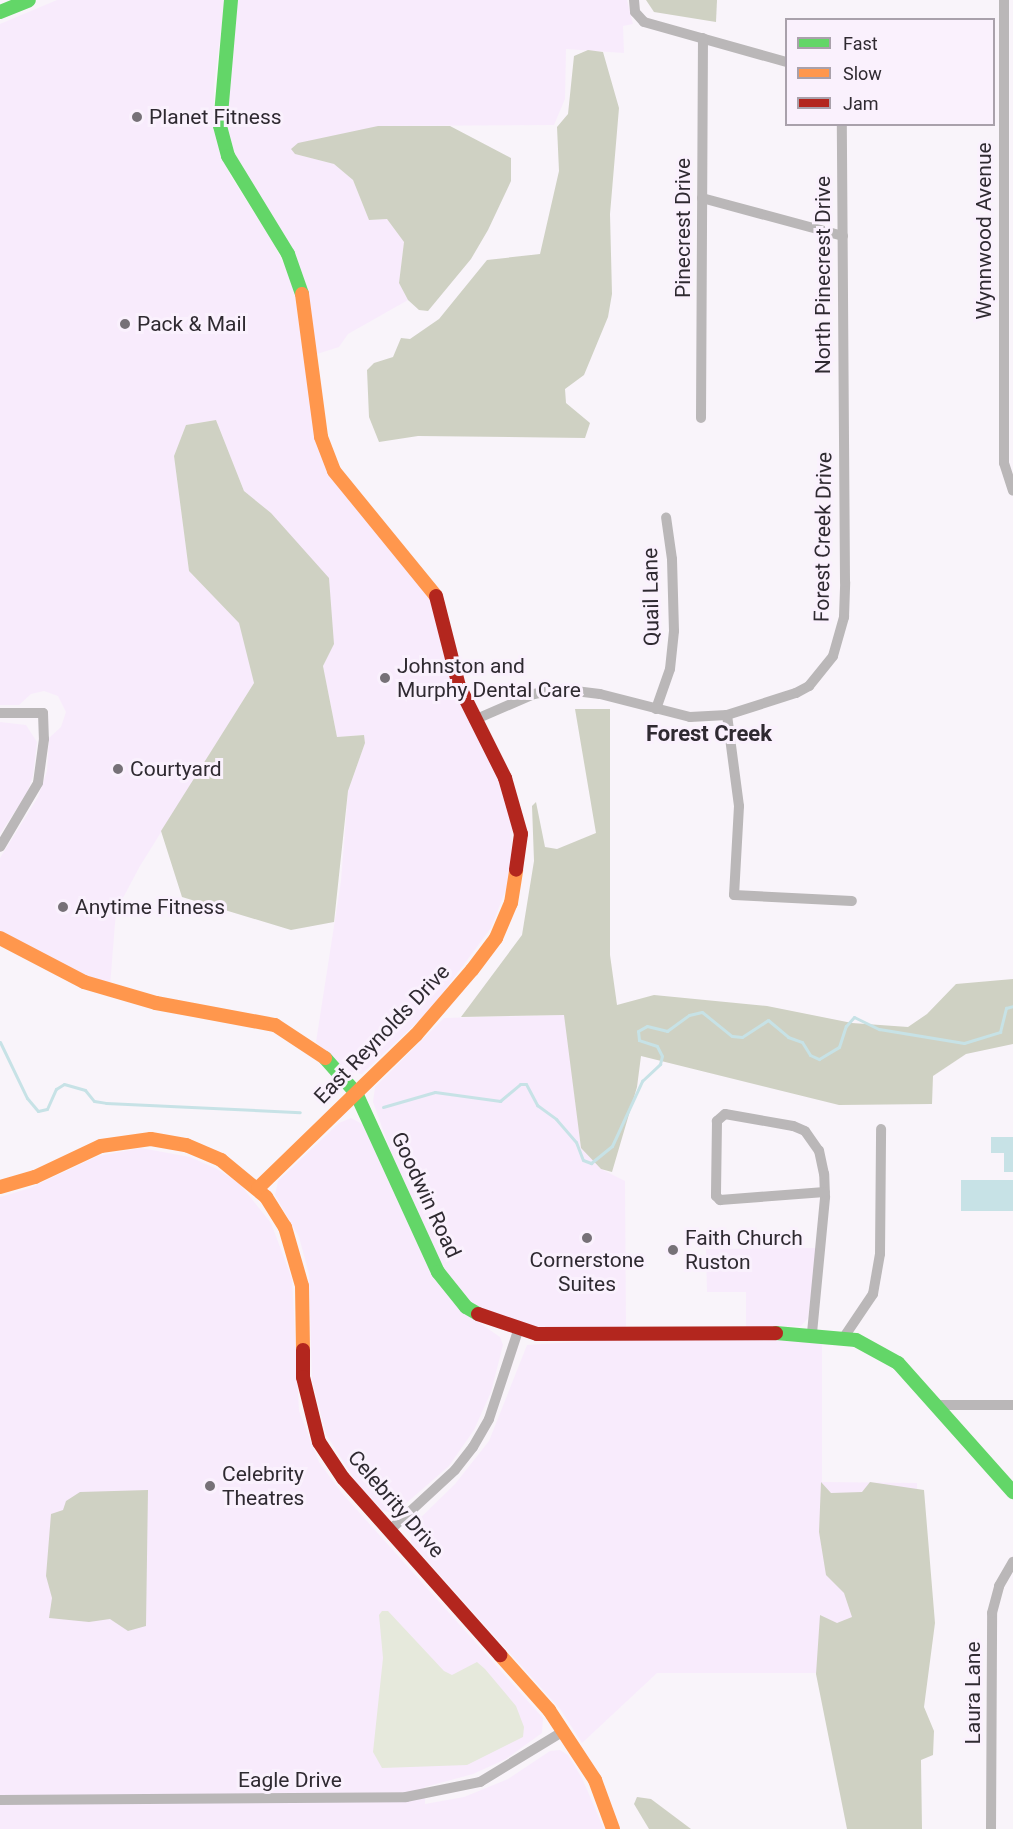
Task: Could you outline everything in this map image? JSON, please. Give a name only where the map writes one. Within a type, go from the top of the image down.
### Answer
[{"type":"main road","points":[[0,12],[28,0]]},
{"type":"main road","name":"East Reynolds Drive","points":[[231,0],[220,126],[228,156],[288,254],[302,286],[321,437],[334,471],[348,492],[415,566],[437,597],[459,686],[516,806],[520,856],[511,903],[496,938],[449,1000],[258,1188]]},
{"type":"main road","name":"Goodwin Road","points":[[0,939],[67,976],[126,996],[275,1025],[319,1052],[356,1093],[438,1272],[466,1307],[486,1320],[518,1331],[575,1335],[812,1333],[844,1337],[879,1349],[939,1405],[1013,1492]]},
{"type":"main road","name":"Celebrity Drive","points":[[0,1187],[35,1177],[100,1146],[151,1139],[186,1145],[220,1160],[258,1188],[285,1227],[296,1256],[302,1286],[303,1377],[320,1443],[343,1478],[564,1731],[595,1780],[613,1829]]},
{"type":"street","points":[[634,0],[634,12],[645,22],[785,62]]},
{"type":"street","name":"Wynnwood Avenue","points":[[1004,0],[1009,33],[1008,355],[1004,463],[1013,491]]},
{"type":"street","name":"Pinecrest Drive","points":[[702,418],[704,38]]},
{"type":"street","name":"North Pinecrest Drive","points":[[842,126],[844,425]]},
{"type":"street","points":[[702,198],[843,236]]},
{"type":"street","name":"Forest Creek Drive","points":[[474,720],[523,697],[559,689],[600,694],[690,717],[727,715],[779,701],[809,686],[837,647],[845,582],[844,425]]},
{"type":"street","name":"Quail Lane","points":[[656,709],[670,669],[674,631],[672,559],[666,517]]},
{"type":"street","points":[[0,713],[43,713],[44,739],[38,783],[0,847]]},
{"type":"street","points":[[727,715],[739,806],[734,895],[852,901]]},
{"type":"street","points":[[812,1333],[825,1192],[819,1151],[805,1131],[725,1114],[717,1121],[716,1196],[720,1200],[825,1192]]},
{"type":"street","points":[[844,1337],[873,1294],[880,1254],[881,1129]]},
{"type":"street","points":[[390,1530],[455,1470],[473,1447],[489,1419],[518,1331]]},
{"type":"street","points":[[939,1405],[1013,1405]]},
{"type":"street","name":"Laura Lane","points":[[991,1829],[992,1612],[999,1586],[1013,1562]]},
{"type":"street","name":"Eagle Drive","points":[[0,1800],[406,1797],[487,1779],[564,1731]]},
{"type":"shaded area","points":[[57,0],[225,0],[214,85],[214,129],[230,175],[272,240],[293,283],[315,434],[429,594],[455,694],[498,775],[513,824],[510,879],[491,928],[430,1010],[362,1074],[346,1071],[316,1042],[341,881],[348,791],[365,743],[363,735],[337,737],[323,666],[334,643],[271,513],[244,491],[216,420],[186,425],[174,456],[189,571],[240,623],[254,683],[140,866],[116,911],[110,986],[0,935],[0,858],[38,797],[47,771],[49,738],[61,727],[66,712],[58,696],[44,691],[31,694],[19,705],[0,705],[0,24]]},
{"type":"shaded area","points":[[237,0],[627,0],[633,24],[623,26],[624,53],[566,49],[565,99],[554,125],[378,126],[295,154],[334,164],[353,180],[369,220],[387,219],[404,242],[399,283],[408,300],[348,334],[339,347],[317,354],[306,285],[239,169],[224,115]]},
{"type":"shaded area","points":[[646,0],[717,0],[716,22],[654,12]]},
{"type":"shaded area","points":[[588,50],[603,52],[619,108],[610,214],[612,294],[608,317],[584,375],[565,389],[566,403],[590,423],[585,438],[418,436],[379,442],[369,417],[367,370],[374,363],[393,357],[401,338],[410,339],[439,319],[487,260],[540,254],[559,171],[557,127],[568,114],[574,56]]},
{"type":"shaded area","points":[[378,126],[450,126],[511,158],[511,181],[488,230],[471,259],[428,311],[419,310],[408,300],[399,283],[404,242],[387,219],[369,220],[353,180],[334,164],[295,154],[291,149],[298,143]]},
{"type":"shaded area","points":[[216,420],[244,491],[271,513],[329,578],[334,644],[323,666],[337,737],[364,735],[365,743],[348,791],[334,922],[291,930],[182,897],[161,831],[254,683],[239,623],[189,571],[174,456],[186,425]]},
{"type":"shaded area","points":[[575,709],[610,709],[610,955],[617,1005],[654,995],[767,1006],[852,1023],[908,1027],[927,1014],[956,984],[1013,979],[1013,1044],[966,1054],[933,1076],[932,1104],[839,1105],[641,1056],[637,1087],[612,1172],[601,1169],[581,1148],[564,1015],[461,1017],[522,935],[534,861],[532,806],[536,802],[545,847],[557,849],[596,833]]},
{"type":"shaded area","points":[[0,722],[26,725],[37,742],[33,776],[27,793],[0,834]]},
{"type":"shaded area","points":[[565,1015],[581,1148],[601,1169],[625,1181],[626,1330],[527,1327],[490,1314],[466,1298],[452,1283],[405,1192],[373,1102],[375,1087],[444,1018]]},
{"type":"shaded area","points":[[351,1118],[364,1125],[435,1279],[462,1311],[500,1337],[503,1345],[491,1392],[474,1430],[449,1466],[395,1513],[383,1511],[356,1482],[326,1434],[312,1380],[309,1274],[299,1237],[275,1195],[278,1181],[339,1123]]},
{"type":"shaded area","points":[[141,1148],[190,1157],[217,1169],[239,1183],[271,1223],[292,1279],[299,1411],[319,1462],[341,1492],[543,1718],[542,1733],[506,1759],[473,1774],[425,1787],[425,1804],[464,1797],[508,1779],[550,1751],[560,1750],[568,1755],[582,1778],[604,1829],[0,1829],[0,1197],[30,1188],[98,1156]]},
{"type":"shaded area","points":[[817,1248],[808,1318],[801,1326],[746,1327],[746,1292],[707,1292],[706,1249]]},
{"type":"shaded area","points":[[822,1339],[822,1482],[917,1483],[920,1673],[657,1673],[582,1743],[560,1709],[411,1543],[411,1527],[455,1484],[489,1441],[527,1345],[606,1340]]},
{"type":"shaded area","points":[[821,1482],[831,1493],[862,1492],[870,1482],[924,1490],[935,1623],[924,1707],[934,1731],[933,1755],[921,1760],[922,1829],[847,1829],[816,1674],[820,1615],[837,1623],[852,1617],[844,1593],[826,1575],[819,1532]]},
{"type":"shaded area","points":[[148,1490],[146,1626],[128,1631],[110,1619],[89,1622],[49,1618],[52,1598],[46,1576],[51,1514],[63,1510],[66,1501],[80,1492]]},
{"type":"shaded area","points":[[382,1611],[388,1611],[444,1671],[452,1675],[477,1662],[485,1669],[516,1706],[524,1727],[523,1737],[467,1765],[382,1768],[373,1752],[383,1658],[379,1615]]},
{"type":"shaded area","points":[[637,1797],[651,1799],[691,1829],[649,1829],[634,1804]]},
{"type":"water","points":[[991,1137],[1013,1137],[1013,1172],[1004,1172],[1004,1153],[991,1153]]},
{"type":"water","points":[[961,1180],[1013,1180],[1013,1211],[961,1211]]},
{"type":"waterway","points":[[383,1107],[435,1092],[500,1101],[520,1084],[526,1084],[537,1105],[556,1119],[576,1142],[583,1160],[591,1163],[612,1146],[642,1081],[660,1064],[662,1056],[657,1046],[639,1040],[638,1031],[647,1026],[667,1031],[689,1015],[702,1012],[732,1036],[742,1037],[768,1020],[788,1037],[802,1042],[810,1055],[819,1059],[839,1047],[846,1026],[854,1017],[879,1029],[964,1043],[1000,1032],[1006,1008],[1013,1006]]},
{"type":"waterway","points":[[0,1042],[27,1098],[38,1111],[47,1109],[56,1089],[64,1084],[85,1090],[94,1101],[106,1103],[300,1112]]},
{"type":"traffic: fast","points":[[0,12],[29,0]]},
{"type":"traffic: fast","points":[[231,0],[220,126],[228,156],[288,254],[302,294]]},
{"type":"traffic: fast","points":[[325,1058],[356,1093],[438,1272],[466,1307],[478,1314]]},
{"type":"traffic: fast","points":[[776,1333],[856,1340],[898,1363],[1013,1492]]},
{"type":"traffic: slow","points":[[302,294],[321,437],[334,471],[436,596]]},
{"type":"traffic: slow","points":[[258,1188],[416,1035],[472,970],[496,938],[511,903],[516,870]]},
{"type":"traffic: slow","points":[[0,938],[84,982],[156,1003],[275,1025],[325,1058]]},
{"type":"traffic: slow","points":[[0,1187],[35,1177],[101,1146],[151,1139],[186,1145],[221,1160],[266,1197],[285,1227],[302,1286],[303,1350]]},
{"type":"traffic: slow","points":[[500,1655],[549,1710],[595,1780],[613,1829]]},
{"type":"traffic: jam","points":[[436,596],[459,686],[505,778],[521,834],[516,870]]},
{"type":"traffic: jam","points":[[478,1314],[537,1334],[776,1333]]},
{"type":"traffic: jam","points":[[303,1350],[303,1377],[319,1442],[343,1478],[500,1655]]},
{"type":"place","name":"Planet Fitness","points":[[137,117]]},
{"type":"place","name":"Pack & Mail","points":[[125,324]]},
{"type":"place","name":"Johnston and Murphy Dental Care","points":[[385,678]]},
{"type":"place","name":"Courtyard","points":[[118,769]]},
{"type":"place","name":"Anytime Fitness","points":[[63,907]]},
{"type":"place","name":"Cornerstone Suites","points":[[587,1238]]},
{"type":"place","name":"Faith Church Ruston","points":[[673,1250]]},
{"type":"place","name":"Celebrity Theatres","points":[[210,1486]]},
{"type":"district","name":"Forest Creek","points":[[709,734]]}]
